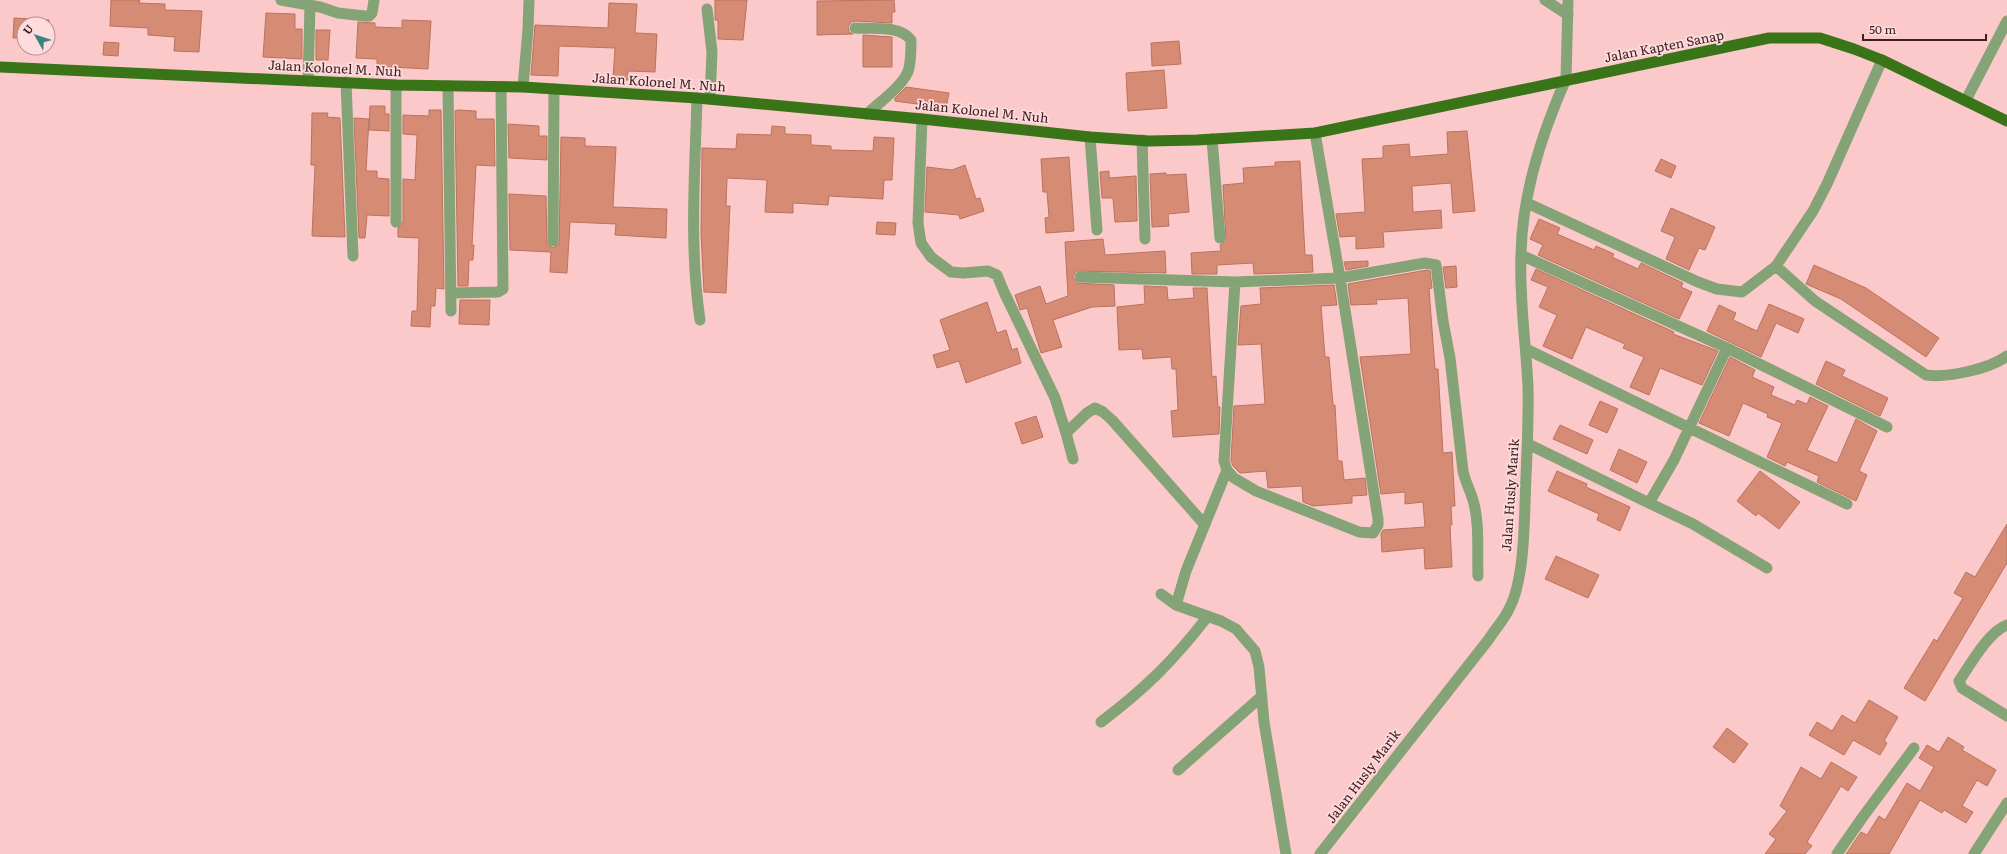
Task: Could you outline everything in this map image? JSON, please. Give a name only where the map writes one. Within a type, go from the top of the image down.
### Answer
[{"type":"main road","name":"Jalan Kapten Sanap","points":[[1315,133],[1566,79],[1669,60],[1769,38],[1820,38],[1882,60],[2007,121]]},
{"type":"main road","name":"Jalan Kolonel M. Nuh","points":[[0,67],[396,85],[523,87],[697,98],[922,119],[973,126],[1009,128],[1090,137],[1142,140],[1212,139],[1315,133]]},
{"type":"street","points":[[281,0],[310,6],[328,5],[338,13],[369,16],[372,13],[374,0]]},
{"type":"street","points":[[523,87],[529,0]]},
{"type":"street","points":[[1545,0],[1568,15]]},
{"type":"street","points":[[1566,79],[1568,0]]},
{"type":"street","points":[[308,81],[310,6]]},
{"type":"street","points":[[707,9],[712,52],[710,99]]},
{"type":"street","points":[[1966,100],[2007,21]]},
{"type":"street","points":[[855,28],[896,31],[904,34],[911,40],[909,69],[907,74],[894,89],[866,114]]},
{"type":"street","points":[[1527,203],[1717,289],[1742,292],[1776,266],[1798,235],[1827,184],[1882,60]]},
{"type":"street","name":"Jalan Husly Marik","points":[[1320,854],[1489,639],[1509,610],[1517,585],[1524,531],[1528,444],[1526,349],[1522,300],[1521,255],[1530,185],[1550,116],[1566,79]]},
{"type":"street","points":[[346,82],[353,256]]},
{"type":"street","points":[[396,85],[396,222]]},
{"type":"street","points":[[448,86],[452,311]]},
{"type":"street","points":[[451,293],[498,292],[503,289],[501,87]]},
{"type":"street","points":[[553,241],[554,89]]},
{"type":"street","points":[[697,98],[692,229],[695,290],[700,320]]},
{"type":"street","points":[[922,119],[918,223],[921,243],[931,257],[951,272],[988,271],[995,273],[1049,385],[1066,433],[1073,459]]},
{"type":"street","points":[[1235,282],[1224,461],[1227,470],[1234,478],[1256,491],[1359,532],[1373,533],[1376,529],[1378,519],[1340,278],[1315,133]]},
{"type":"street","points":[[1090,137],[1097,230]]},
{"type":"street","points":[[1212,139],[1220,238]]},
{"type":"street","points":[[1142,140],[1145,239]]},
{"type":"street","points":[[1521,255],[1727,348],[1887,427]]},
{"type":"street","points":[[1080,277],[1235,282],[1340,278],[1425,263],[1436,265],[1443,321],[1450,358],[1463,471],[1466,485],[1474,501],[1478,576]]},
{"type":"street","points":[[1776,266],[1815,301],[1926,375],[1935,376],[1972,370],[1991,364],[2007,356]]},
{"type":"street","points":[[1649,503],[1674,460],[1727,348]]},
{"type":"street","points":[[1526,349],[1690,426],[1847,504]]},
{"type":"street","points":[[1066,433],[1087,413],[1095,408],[1103,412],[1112,420],[1205,525]]},
{"type":"street","points":[[1528,444],[1705,530],[1767,568]]},
{"type":"street","points":[[1176,605],[1180,588],[1227,470]]},
{"type":"street","points":[[1161,594],[1176,605],[1221,621],[1236,629],[1255,651],[1259,667],[1264,722],[1286,854]]},
{"type":"street","points":[[1101,722],[1150,683],[1181,651],[1208,616]]},
{"type":"street","points":[[2007,625],[2000,627],[1991,637],[1959,681],[1962,688],[2007,716]]},
{"type":"street","points":[[1178,770],[1262,696]]},
{"type":"street","points":[[1837,854],[1914,748]]},
{"type":"street","points":[[1974,854],[2007,803]]},
{"type":"building","points":[[111,0],[140,0],[139,3],[165,4],[165,10],[202,11],[199,52],[174,51],[175,37],[148,35],[148,28],[110,26]]},
{"type":"building","points":[[715,0],[747,0],[743,40],[718,39],[718,20],[715,20]]},
{"type":"building","points":[[894,0],[895,12],[892,12],[892,23],[855,21],[851,22],[848,27],[849,32],[853,34],[817,35],[817,1]]},
{"type":"building","points":[[609,3],[637,4],[635,33],[657,34],[655,72],[628,71],[628,80],[613,79],[615,48],[559,46],[558,76],[531,75],[535,25],[608,28]]},
{"type":"building","points":[[266,13],[295,14],[295,29],[302,29],[302,59],[263,57]]},
{"type":"building","points":[[14,18],[16,18],[16,38],[13,38]]},
{"type":"building","points":[[402,20],[431,21],[428,69],[391,67],[391,73],[377,72],[377,59],[356,58],[358,22],[375,23],[375,27],[402,28]]},
{"type":"building","points":[[316,30],[330,30],[328,60],[316,60]]},
{"type":"building","points":[[863,35],[892,37],[892,67],[863,67]]},
{"type":"building","points":[[1179,41],[1181,64],[1152,66],[1151,43]]},
{"type":"building","points":[[104,42],[119,43],[118,56],[103,55]]},
{"type":"building","points":[[1164,70],[1167,108],[1128,111],[1126,73]]},
{"type":"building","points":[[906,87],[949,93],[946,108],[895,101],[895,98]]},
{"type":"building","points":[[370,106],[385,106],[385,114],[389,114],[389,131],[369,130]]},
{"type":"building","points":[[429,110],[441,110],[444,289],[436,288],[435,306],[431,306],[430,327],[411,326],[412,311],[417,311],[419,238],[398,237],[398,228],[403,222],[403,179],[415,180],[417,135],[403,134],[403,115],[429,116]]},
{"type":"building","points":[[455,111],[476,111],[476,119],[494,119],[495,166],[476,165],[472,245],[474,245],[473,260],[469,260],[468,286],[458,286]]},
{"type":"building","points":[[312,113],[328,113],[327,117],[340,118],[345,237],[312,236],[315,165],[311,165]]},
{"type":"building","points":[[354,118],[369,119],[366,171],[377,171],[377,178],[389,179],[389,216],[367,215],[365,238],[359,238]]},
{"type":"building","points":[[508,124],[539,126],[539,136],[547,136],[547,160],[509,158]]},
{"type":"building","points":[[772,126],[785,127],[785,134],[811,135],[811,145],[831,146],[831,150],[873,151],[874,137],[894,138],[892,180],[884,180],[883,199],[829,196],[828,205],[793,203],[793,213],[765,212],[767,180],[727,178],[726,206],[730,206],[726,293],[704,292],[701,233],[702,148],[736,149],[737,134],[771,135]]},
{"type":"building","points":[[1467,131],[1475,211],[1453,213],[1451,183],[1412,186],[1413,212],[1441,210],[1442,228],[1383,232],[1384,247],[1356,249],[1356,236],[1340,237],[1336,214],[1365,212],[1362,159],[1383,158],[1383,146],[1409,144],[1410,157],[1448,154],[1447,132]]},
{"type":"building","points":[[561,137],[585,138],[585,146],[616,147],[613,207],[667,209],[666,238],[615,235],[616,224],[570,222],[567,273],[550,272],[551,252],[510,250],[509,194],[546,196],[547,244],[553,248],[559,244]]},
{"type":"building","points":[[1069,157],[1074,231],[1046,233],[1045,218],[1049,217],[1047,192],[1043,192],[1041,159]]},
{"type":"building","points":[[1661,159],[1676,166],[1671,178],[1655,171]]},
{"type":"building","points":[[1300,161],[1305,255],[1312,255],[1313,272],[1254,274],[1253,263],[1217,265],[1217,274],[1192,274],[1191,253],[1221,251],[1220,245],[1226,241],[1223,185],[1244,183],[1243,168],[1275,166],[1275,162]]},
{"type":"building","points":[[965,165],[976,199],[980,198],[984,211],[960,219],[959,215],[925,212],[927,167],[952,170]]},
{"type":"building","points":[[1109,171],[1109,178],[1136,176],[1137,221],[1115,222],[1113,198],[1102,198],[1100,172]]},
{"type":"building","points":[[1166,173],[1166,175],[1186,174],[1189,212],[1168,214],[1169,226],[1152,227],[1150,174]]},
{"type":"building","points":[[1671,208],[1715,227],[1705,250],[1699,248],[1689,270],[1666,259],[1675,237],[1661,231]]},
{"type":"building","points":[[1539,219],[1560,228],[1557,234],[1594,250],[1596,246],[1614,254],[1612,257],[1638,269],[1641,263],[1683,283],[1681,287],[1692,292],[1679,319],[1538,255],[1543,245],[1530,239]]},
{"type":"building","points":[[877,222],[896,223],[895,235],[876,234]]},
{"type":"building","points":[[1103,239],[1105,255],[1165,251],[1166,273],[1076,271],[1073,277],[1077,283],[1114,285],[1115,306],[1092,307],[1053,320],[1062,347],[1041,353],[1027,308],[1020,310],[1015,295],[1040,286],[1046,304],[1068,296],[1065,242]]},
{"type":"building","points":[[1368,261],[1368,266],[1346,270],[1344,262]]},
{"type":"building","points":[[1814,265],[1866,288],[1939,338],[1926,357],[1841,299],[1806,284]]},
{"type":"building","points":[[1456,266],[1457,287],[1446,288],[1443,267]]},
{"type":"building","points":[[1536,269],[1674,332],[1673,334],[1718,351],[1702,385],[1660,368],[1649,395],[1630,387],[1644,357],[1623,348],[1625,344],[1586,327],[1572,359],[1543,346],[1557,315],[1539,307],[1548,287],[1531,280]]},
{"type":"building","points":[[1427,270],[1430,271],[1432,288],[1429,289],[1435,369],[1438,369],[1443,453],[1452,452],[1455,506],[1451,506],[1452,525],[1450,525],[1452,567],[1425,569],[1424,548],[1382,552],[1381,534],[1383,530],[1425,527],[1423,502],[1405,504],[1405,492],[1381,494],[1360,357],[1411,354],[1408,298],[1376,300],[1377,304],[1351,305],[1348,284]]},
{"type":"building","points":[[1334,285],[1337,305],[1321,306],[1325,357],[1329,357],[1333,405],[1335,405],[1338,461],[1342,461],[1344,480],[1365,478],[1367,495],[1352,496],[1352,503],[1313,506],[1303,502],[1302,486],[1268,488],[1266,471],[1240,473],[1233,466],[1231,460],[1234,406],[1265,404],[1261,344],[1238,345],[1241,306],[1261,304],[1260,288]]},
{"type":"building","points":[[1144,286],[1167,287],[1168,300],[1194,298],[1193,288],[1207,288],[1212,377],[1216,376],[1218,407],[1220,407],[1219,434],[1173,437],[1171,411],[1178,410],[1176,369],[1172,369],[1171,357],[1143,359],[1142,349],[1119,350],[1117,307],[1145,304]]},
{"type":"building","points":[[460,300],[490,300],[489,325],[459,324]]},
{"type":"building","points":[[987,302],[997,333],[1006,330],[1012,350],[1017,348],[1021,363],[966,383],[959,361],[937,368],[933,355],[950,350],[940,320]]},
{"type":"building","points":[[1769,304],[1804,319],[1798,333],[1776,323],[1761,357],[1707,331],[1719,305],[1736,313],[1733,320],[1757,331]]},
{"type":"building","points":[[1730,357],[1755,370],[1752,377],[1774,387],[1771,395],[1795,405],[1797,400],[1807,404],[1810,397],[1828,406],[1807,450],[1837,463],[1856,419],[1877,431],[1859,471],[1867,475],[1856,501],[1817,482],[1819,476],[1787,462],[1785,466],[1767,457],[1782,423],[1767,417],[1768,414],[1743,403],[1729,436],[1699,423]]},
{"type":"building","points":[[1826,361],[1845,370],[1842,376],[1888,398],[1880,416],[1816,384]]},
{"type":"building","points":[[1600,401],[1618,409],[1607,433],[1589,425]]},
{"type":"building","points":[[1036,416],[1043,437],[1022,444],[1015,423]]},
{"type":"building","points":[[1560,425],[1593,440],[1587,454],[1553,439]]},
{"type":"building","points":[[1619,449],[1647,462],[1637,483],[1610,470]]},
{"type":"building","points":[[1557,471],[1587,484],[1586,487],[1630,507],[1620,531],[1597,520],[1599,514],[1548,491]]},
{"type":"building","points":[[1760,471],[1800,502],[1779,529],[1758,513],[1756,516],[1737,501]]},
{"type":"building","points":[[2007,524],[2007,563],[1925,701],[1904,688],[1934,639],[1937,641],[1963,598],[1954,593],[1966,572],[1975,577]]},
{"type":"building","points":[[1556,556],[1599,575],[1588,598],[1545,579]]},
{"type":"building","points":[[1869,700],[1898,717],[1884,741],[1887,743],[1880,755],[1853,740],[1844,755],[1809,735],[1817,722],[1832,731],[1842,715],[1855,723]]},
{"type":"building","points":[[1727,728],[1748,744],[1734,763],[1713,747]]},
{"type":"building","points":[[1948,737],[1964,747],[1962,750],[1996,770],[1987,786],[1977,780],[1962,806],[1973,812],[1966,823],[1944,810],[1942,813],[1920,800],[1889,854],[1846,854],[1861,832],[1867,835],[1879,816],[1885,820],[1907,783],[1920,791],[1934,767],[1919,758],[1927,745],[1939,752]]},
{"type":"building","points":[[1831,762],[1857,777],[1848,791],[1841,786],[1807,842],[1812,846],[1805,854],[1765,854],[1776,839],[1769,834],[1787,811],[1780,806],[1801,767],[1821,779]]}]
